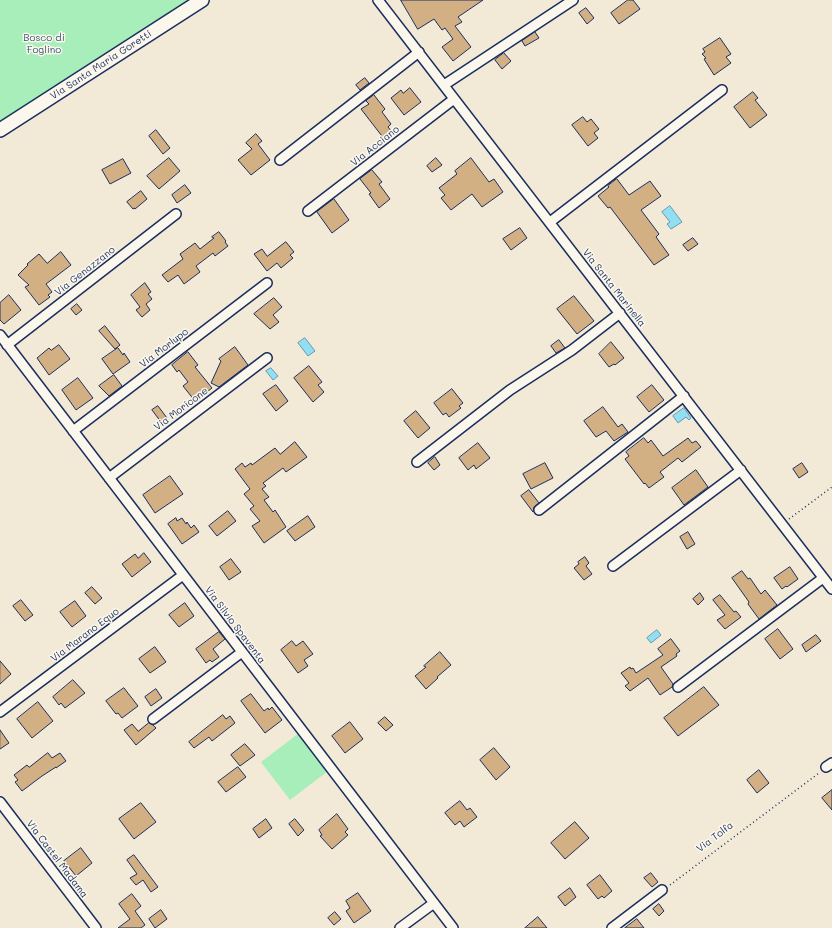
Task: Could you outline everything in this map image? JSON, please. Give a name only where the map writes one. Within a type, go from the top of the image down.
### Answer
[{"type":"main road","name":"Via Santa Maria Goretti","points":[[0,130],[202,0]]},
{"type":"street","name":"Via Santa Marinella","points":[[378,0],[832,589]]},
{"type":"street","points":[[444,85],[573,0]]},
{"type":"street","points":[[280,160],[419,52]]},
{"type":"street","points":[[550,222],[722,90]]},
{"type":"street","name":"Via Acciano","points":[[308,211],[454,98]]},
{"type":"street","name":"Via Genazzano","points":[[7,345],[176,214]]},
{"type":"street","name":"Via Morlupo","points":[[73,431],[267,283]]},
{"type":"street","points":[[417,462],[516,385],[572,350],[620,313]]},
{"type":"street","name":"Via Silvio Spaventa","points":[[0,335],[453,928]]},
{"type":"street","name":"Via Moricone","points":[[109,478],[267,358]]},
{"type":"street","points":[[539,510],[684,396]]},
{"type":"street","points":[[613,566],[741,470]]},
{"type":"street","name":"Via Marano Equo","points":[[0,712],[183,575]]},
{"type":"street","points":[[678,687],[823,578]]},
{"type":"street","points":[[153,719],[242,652]]},
{"type":"street","name":"Via Castel Madama","points":[[0,802],[96,928]]},
{"type":"street","points":[[612,928],[662,890]]},
{"type":"street","points":[[400,928],[434,903]]},
{"type":"path","points":[[782,524],[832,487]]},
{"type":"path","name":"Via Tolfa","points":[[662,890],[829,765]]},
{"type":"green space","name":"Bosco di Foglino","points":[[0,0],[188,0],[0,125]]},
{"type":"green space","points":[[299,733],[328,771],[290,800],[261,762]]},
{"type":"water","points":[[670,206],[682,222],[671,229],[667,224],[670,222],[662,212]]},
{"type":"water","points":[[305,338],[315,351],[308,356],[298,343]]},
{"type":"water","points":[[271,368],[278,376],[273,380],[266,371]]},
{"type":"water","points":[[684,408],[691,418],[689,420],[686,417],[678,423],[673,416]]},
{"type":"water","points":[[657,630],[661,635],[651,643],[647,638]]},
{"type":"building","points":[[401,0],[483,0],[458,17],[462,22],[455,26],[471,47],[453,61],[442,47],[453,39],[445,28],[442,30],[434,19],[418,29]]},
{"type":"building","points":[[628,0],[633,0],[640,9],[619,24],[611,13]]},
{"type":"building","points":[[586,8],[594,18],[587,24],[579,13]]},
{"type":"building","points":[[535,32],[539,38],[525,46],[522,41]]},
{"type":"building","points":[[720,38],[731,54],[726,57],[731,63],[714,75],[704,59],[706,58],[702,54],[705,52],[703,49]]},
{"type":"building","points":[[504,53],[511,61],[502,69],[495,60]]},
{"type":"building","points":[[365,78],[369,83],[360,90],[356,85]]},
{"type":"building","points":[[410,88],[421,102],[404,115],[391,98],[401,90],[403,93]]},
{"type":"building","points":[[753,92],[758,98],[755,100],[767,115],[750,128],[734,107]]},
{"type":"building","points":[[374,95],[385,109],[382,112],[391,124],[388,127],[393,133],[385,140],[361,109],[369,104],[366,101]]},
{"type":"building","points":[[583,117],[587,122],[591,119],[599,129],[594,133],[598,138],[588,146],[572,125]]},
{"type":"building","points":[[156,130],[170,148],[163,154],[149,136]]},
{"type":"building","points":[[256,134],[262,141],[258,144],[270,160],[251,175],[238,160],[252,149],[246,143]]},
{"type":"building","points":[[169,158],[180,171],[159,189],[147,176]]},
{"type":"building","points":[[436,158],[442,165],[432,172],[427,166]]},
{"type":"building","points":[[471,158],[489,182],[494,179],[503,192],[482,207],[472,194],[451,210],[441,198],[445,195],[439,188],[457,174],[455,171]]},
{"type":"building","points":[[123,159],[131,173],[110,184],[102,170]]},
{"type":"building","points":[[372,170],[382,182],[379,184],[390,199],[379,208],[369,194],[371,193],[360,179]]},
{"type":"building","points":[[617,179],[629,195],[650,181],[661,196],[641,210],[659,234],[656,237],[669,255],[654,265],[610,207],[608,208],[598,196]]},
{"type":"building","points":[[185,185],[191,193],[177,203],[172,195]]},
{"type":"building","points":[[141,191],[147,199],[133,209],[127,202]]},
{"type":"building","points":[[334,199],[349,220],[332,233],[317,212]]},
{"type":"building","points":[[520,228],[527,238],[511,250],[503,239]]},
{"type":"building","points":[[219,232],[228,246],[215,256],[213,253],[196,266],[200,272],[184,284],[178,275],[168,282],[162,275],[183,259],[180,254],[195,243],[200,249]]},
{"type":"building","points":[[693,238],[698,244],[688,251],[683,245]]},
{"type":"building","points":[[286,242],[294,252],[290,255],[293,258],[281,268],[277,263],[267,271],[254,254],[262,249],[267,256]]},
{"type":"building","points":[[61,252],[71,265],[46,284],[52,292],[48,295],[50,297],[39,305],[25,287],[29,285],[18,275],[28,265],[27,264],[39,254],[47,263]]},
{"type":"building","points":[[145,283],[151,292],[148,294],[152,299],[146,304],[150,310],[142,317],[136,310],[140,307],[131,295]]},
{"type":"building","points":[[9,295],[21,310],[4,324],[0,320],[0,303]]},
{"type":"building","points":[[574,296],[594,321],[577,334],[557,309]]},
{"type":"building","points":[[274,298],[282,307],[273,315],[279,322],[270,329],[254,314]]},
{"type":"building","points":[[77,304],[82,310],[76,315],[71,309]]},
{"type":"building","points":[[105,326],[120,345],[115,349],[99,331]]},
{"type":"building","points":[[559,340],[565,348],[556,353],[551,346]]},
{"type":"building","points":[[611,342],[624,358],[615,365],[614,364],[609,367],[599,354]]},
{"type":"building","points":[[59,345],[70,359],[49,375],[37,358],[49,348],[51,350]]},
{"type":"building","points":[[235,347],[248,365],[219,387],[211,383],[221,361],[219,359]]},
{"type":"building","points":[[118,348],[123,355],[124,353],[130,362],[113,374],[102,359]]},
{"type":"building","points":[[188,352],[198,365],[195,367],[212,388],[195,401],[183,386],[188,382],[179,370],[177,372],[172,365]]},
{"type":"building","points":[[309,366],[322,382],[318,385],[324,392],[313,402],[294,378]]},
{"type":"building","points":[[114,375],[122,386],[109,396],[99,386]]},
{"type":"building","points":[[78,378],[93,398],[76,410],[62,390]]},
{"type":"building","points":[[276,385],[288,401],[276,411],[263,394]]},
{"type":"building","points":[[652,385],[664,400],[649,412],[637,397]]},
{"type":"building","points":[[452,389],[463,403],[459,406],[461,408],[449,417],[446,413],[443,415],[434,403]]},
{"type":"building","points":[[158,406],[167,418],[161,422],[152,410]]},
{"type":"building","points":[[603,407],[618,427],[622,424],[628,432],[614,441],[606,431],[596,437],[584,421]]},
{"type":"building","points":[[416,411],[430,428],[418,438],[404,421]]},
{"type":"building","points":[[644,438],[648,443],[651,440],[663,456],[688,438],[692,443],[696,441],[701,447],[682,462],[678,458],[660,472],[664,477],[649,488],[645,483],[644,484],[625,459],[629,456],[626,452]]},
{"type":"building","points":[[295,442],[307,457],[286,472],[283,468],[263,483],[266,486],[262,489],[269,497],[264,500],[273,512],[275,510],[286,527],[264,543],[252,526],[260,521],[250,509],[254,506],[244,494],[250,489],[235,469],[242,463],[245,467],[251,463],[252,465],[275,448],[280,454]]},
{"type":"building","points":[[478,443],[490,458],[476,469],[474,465],[468,470],[459,458]]},
{"type":"building","points":[[435,457],[440,465],[434,470],[428,463]]},
{"type":"building","points":[[545,463],[553,478],[531,489],[523,474]]},
{"type":"building","points":[[802,463],[808,472],[799,478],[793,469]]},
{"type":"building","points":[[696,470],[708,487],[684,505],[672,488]]},
{"type":"building","points":[[170,476],[183,494],[155,513],[143,495]]},
{"type":"building","points":[[529,490],[539,503],[534,507],[533,512],[521,496]]},
{"type":"building","points":[[228,511],[236,521],[217,536],[209,526]]},
{"type":"building","points":[[308,516],[315,527],[295,541],[287,531]]},
{"type":"building","points":[[176,518],[177,521],[182,518],[191,528],[194,525],[199,532],[182,544],[168,524]]},
{"type":"building","points":[[688,532],[695,544],[687,549],[680,537]]},
{"type":"building","points":[[144,553],[151,562],[132,577],[122,564],[135,554],[138,558]]},
{"type":"building","points":[[585,557],[589,563],[586,566],[592,574],[584,580],[574,568],[579,564],[578,562]]},
{"type":"building","points":[[231,559],[241,572],[229,580],[220,567]]},
{"type":"building","points":[[790,567],[798,579],[782,589],[774,578]]},
{"type":"building","points":[[742,571],[748,579],[750,578],[761,594],[765,590],[777,605],[759,619],[732,578]]},
{"type":"building","points":[[92,587],[102,598],[95,604],[85,593]]},
{"type":"building","points":[[700,593],[704,599],[698,605],[693,599]]},
{"type":"building","points":[[720,595],[734,612],[736,611],[741,617],[725,629],[717,620],[725,615],[713,600]]},
{"type":"building","points":[[21,600],[33,615],[25,621],[13,606]]},
{"type":"building","points":[[75,601],[86,616],[72,627],[60,612]]},
{"type":"building","points":[[185,603],[194,616],[179,627],[169,615]]},
{"type":"building","points":[[778,629],[793,649],[780,659],[765,639]]},
{"type":"building","points":[[219,632],[225,639],[213,649],[219,657],[212,662],[210,660],[206,663],[196,649]]},
{"type":"building","points":[[816,635],[821,641],[806,652],[802,645]]},
{"type":"building","points":[[671,639],[680,651],[676,654],[677,656],[661,667],[673,684],[672,687],[660,695],[648,678],[630,691],[625,686],[629,683],[621,673],[630,667],[631,669],[633,668],[636,673],[663,655],[658,649]]},
{"type":"building","points":[[292,641],[296,646],[303,641],[313,654],[304,660],[308,666],[298,673],[281,650]]},
{"type":"building","points":[[155,647],[166,662],[150,673],[139,659]]},
{"type":"building","points":[[440,652],[451,665],[426,689],[415,676]]},
{"type":"building","points":[[0,661],[11,674],[0,684]]},
{"type":"building","points":[[73,680],[85,693],[65,708],[61,703],[59,705],[53,697]]},
{"type":"building","points":[[704,687],[719,705],[678,736],[664,718]]},
{"type":"building","points":[[124,688],[138,706],[122,718],[118,713],[116,714],[106,701]]},
{"type":"building","points":[[156,689],[162,698],[151,706],[145,697]]},
{"type":"building","points":[[251,694],[264,711],[268,708],[269,710],[272,707],[282,720],[265,733],[241,701]]},
{"type":"building","points":[[38,702],[53,721],[32,738],[17,719]]},
{"type":"building","points":[[223,715],[226,719],[230,716],[235,723],[212,741],[209,737],[194,748],[189,742]]},
{"type":"building","points":[[385,717],[393,725],[386,731],[378,723]]},
{"type":"building","points":[[350,722],[363,739],[345,753],[332,736]]},
{"type":"building","points":[[149,723],[156,728],[136,745],[124,730],[132,724],[138,731]]},
{"type":"building","points":[[0,730],[9,743],[0,749]]},
{"type":"building","points":[[245,744],[255,755],[240,766],[231,755]]},
{"type":"building","points":[[494,748],[510,767],[496,780],[480,760]]},
{"type":"building","points":[[48,753],[52,758],[60,753],[66,761],[22,791],[15,782],[18,780],[14,775],[27,765],[29,767]]},
{"type":"building","points":[[238,767],[246,777],[226,792],[218,782]]},
{"type":"building","points":[[759,770],[769,783],[757,793],[747,780]]},
{"type":"building","points":[[832,790],[832,810],[822,798]]},
{"type":"building","points":[[460,801],[467,810],[470,808],[477,817],[464,827],[460,821],[455,825],[445,813]]},
{"type":"building","points":[[141,803],[156,822],[134,839],[119,819]]},
{"type":"building","points":[[337,814],[348,829],[345,832],[348,835],[332,849],[320,836],[322,835],[319,830]]},
{"type":"building","points":[[266,819],[272,828],[259,838],[253,829]]},
{"type":"building","points":[[295,819],[304,830],[298,836],[289,824]]},
{"type":"building","points":[[575,822],[589,838],[565,859],[551,843]]},
{"type":"building","points":[[81,848],[92,863],[76,876],[64,861]]},
{"type":"building","points":[[134,855],[158,887],[151,892],[143,880],[136,885],[130,878],[137,874],[127,860]]},
{"type":"building","points":[[651,873],[658,882],[652,887],[644,878]]},
{"type":"building","points":[[600,875],[612,891],[604,898],[602,896],[598,899],[587,885]]},
{"type":"building","points":[[570,888],[576,897],[565,906],[558,897]]},
{"type":"building","points":[[358,893],[371,911],[354,923],[346,911],[350,908],[346,901]]},
{"type":"building","points":[[132,894],[141,906],[135,911],[145,925],[141,928],[118,928],[130,919],[119,904]]},
{"type":"building","points":[[659,904],[664,911],[659,916],[653,909]]},
{"type":"building","points":[[161,910],[167,919],[155,928],[149,919]]},
{"type":"building","points":[[335,912],[341,919],[334,925],[328,918]]},
{"type":"building","points":[[538,917],[547,928],[525,928]]},
{"type":"building","points":[[637,919],[644,928],[625,928]]}]
